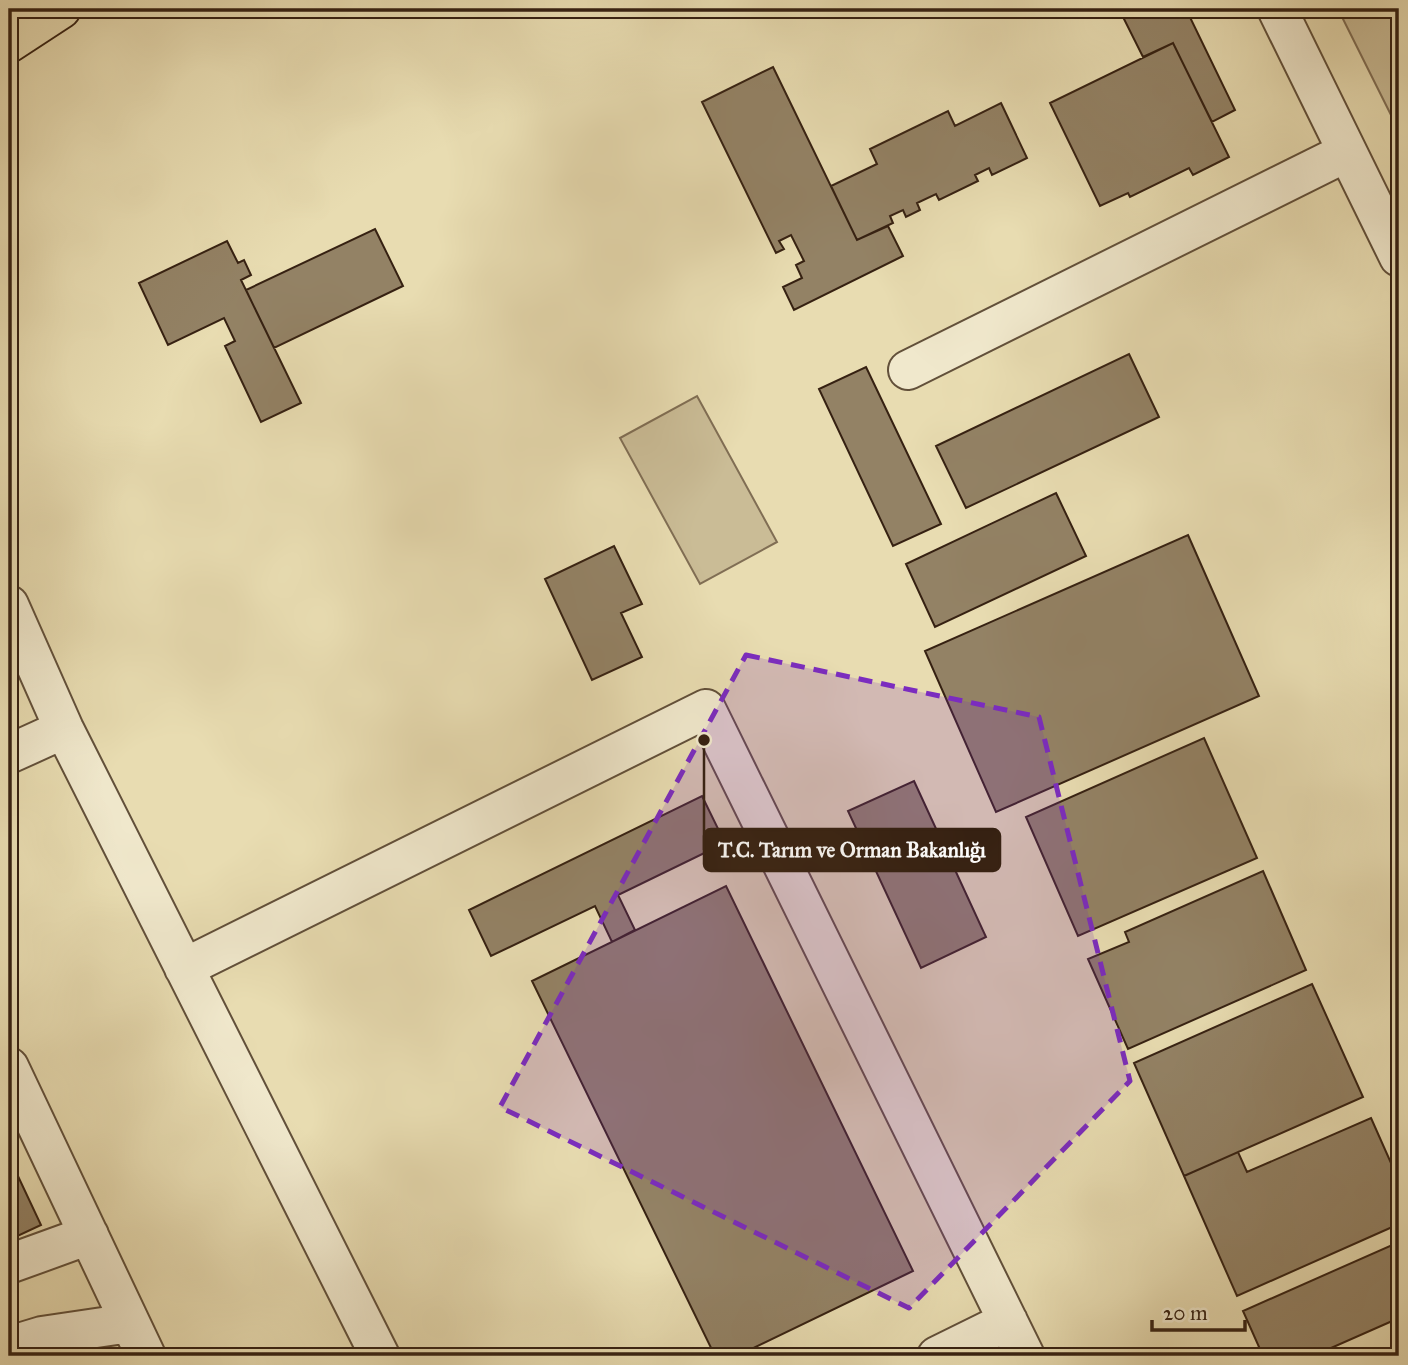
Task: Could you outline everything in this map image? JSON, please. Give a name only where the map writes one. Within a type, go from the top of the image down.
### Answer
[{"type":"highway","points":[[9,43],[61,9]]},
{"type":"street","points":[[1278,9],[1399,257]]},
{"type":"street","points":[[908,370],[1347,152]]},
{"type":"street","points":[[9,605],[64,729],[380,1356]]},
{"type":"street","points":[[184,968],[705,709],[1025,1356]]},
{"type":"street","points":[[9,754],[64,729]]},
{"type":"street","points":[[9,1067],[138,1340],[42,1336],[9,1346]]},
{"type":"street","points":[[9,1264],[89,1235]]},
{"type":"street","points":[[937,1356],[1008,1321]]},
{"type":"highlighted area","points":[[746,655],[1039,717],[1130,1081],[909,1308],[500,1107]]},
{"type":"shaded area","points":[[1338,9],[1399,9],[1399,131]]},
{"type":"shaded area","points":[[697,396],[777,542],[700,584],[620,438]]},
{"type":"building","points":[[1119,9],[1186,9],[1235,110],[1212,122],[1173,43],[1143,57]]},
{"type":"building","points":[[1173,43],[1229,157],[1193,175],[1189,168],[1130,197],[1128,193],[1100,206],[1050,103]]},
{"type":"building","points":[[773,67],[857,240],[888,226],[903,256],[794,310],[783,287],[802,278],[796,265],[804,261],[791,235],[779,241],[784,249],[776,253],[702,102]]},
{"type":"building","points":[[1001,103],[1027,158],[992,175],[989,168],[975,175],[978,181],[939,200],[936,194],[917,203],[920,210],[906,217],[903,210],[890,216],[893,223],[857,240],[831,186],[877,164],[870,149],[948,111],[955,126]]},
{"type":"building","points":[[375,229],[403,286],[274,348],[246,290]]},
{"type":"building","points":[[227,241],[238,263],[244,260],[251,275],[241,280],[301,403],[261,422],[225,346],[235,341],[224,318],[168,345],[139,283]]},
{"type":"building","points":[[1129,354],[1159,417],[966,508],[936,446]]},
{"type":"building","points":[[866,367],[941,524],[893,546],[819,389]]},
{"type":"building","points":[[1056,493],[1086,556],[935,627],[906,564]]},
{"type":"building","points":[[1188,535],[1259,696],[996,812],[925,651]]},
{"type":"building","points":[[614,546],[642,604],[621,613],[642,657],[592,680],[545,579]]},
{"type":"building","points":[[1204,738],[1257,858],[1078,936],[1026,817]]},
{"type":"building","points":[[914,781],[986,937],[921,968],[848,811]]},
{"type":"building","points":[[702,796],[725,843],[618,895],[635,930],[612,942],[595,906],[491,956],[469,910]]},
{"type":"building","points":[[1263,871],[1306,970],[1128,1049],[1088,959],[1129,942],[1125,932]]},
{"type":"building","points":[[726,886],[913,1271],[737,1356],[715,1356],[532,981]]},
{"type":"building","points":[[1312,984],[1363,1097],[1184,1176],[1134,1063]]},
{"type":"building","points":[[1371,1118],[1399,1181],[1399,1224],[1237,1296],[1184,1176],[1238,1152],[1247,1172]]},
{"type":"building","points":[[9,1157],[41,1225],[9,1240]]},
{"type":"building","points":[[1399,1242],[1399,1318],[1313,1356],[1263,1356],[1243,1311]]},
{"type":"place","name":"T.C. Tarım ve Orman Bakanlığı","points":[[704,740]]}]
